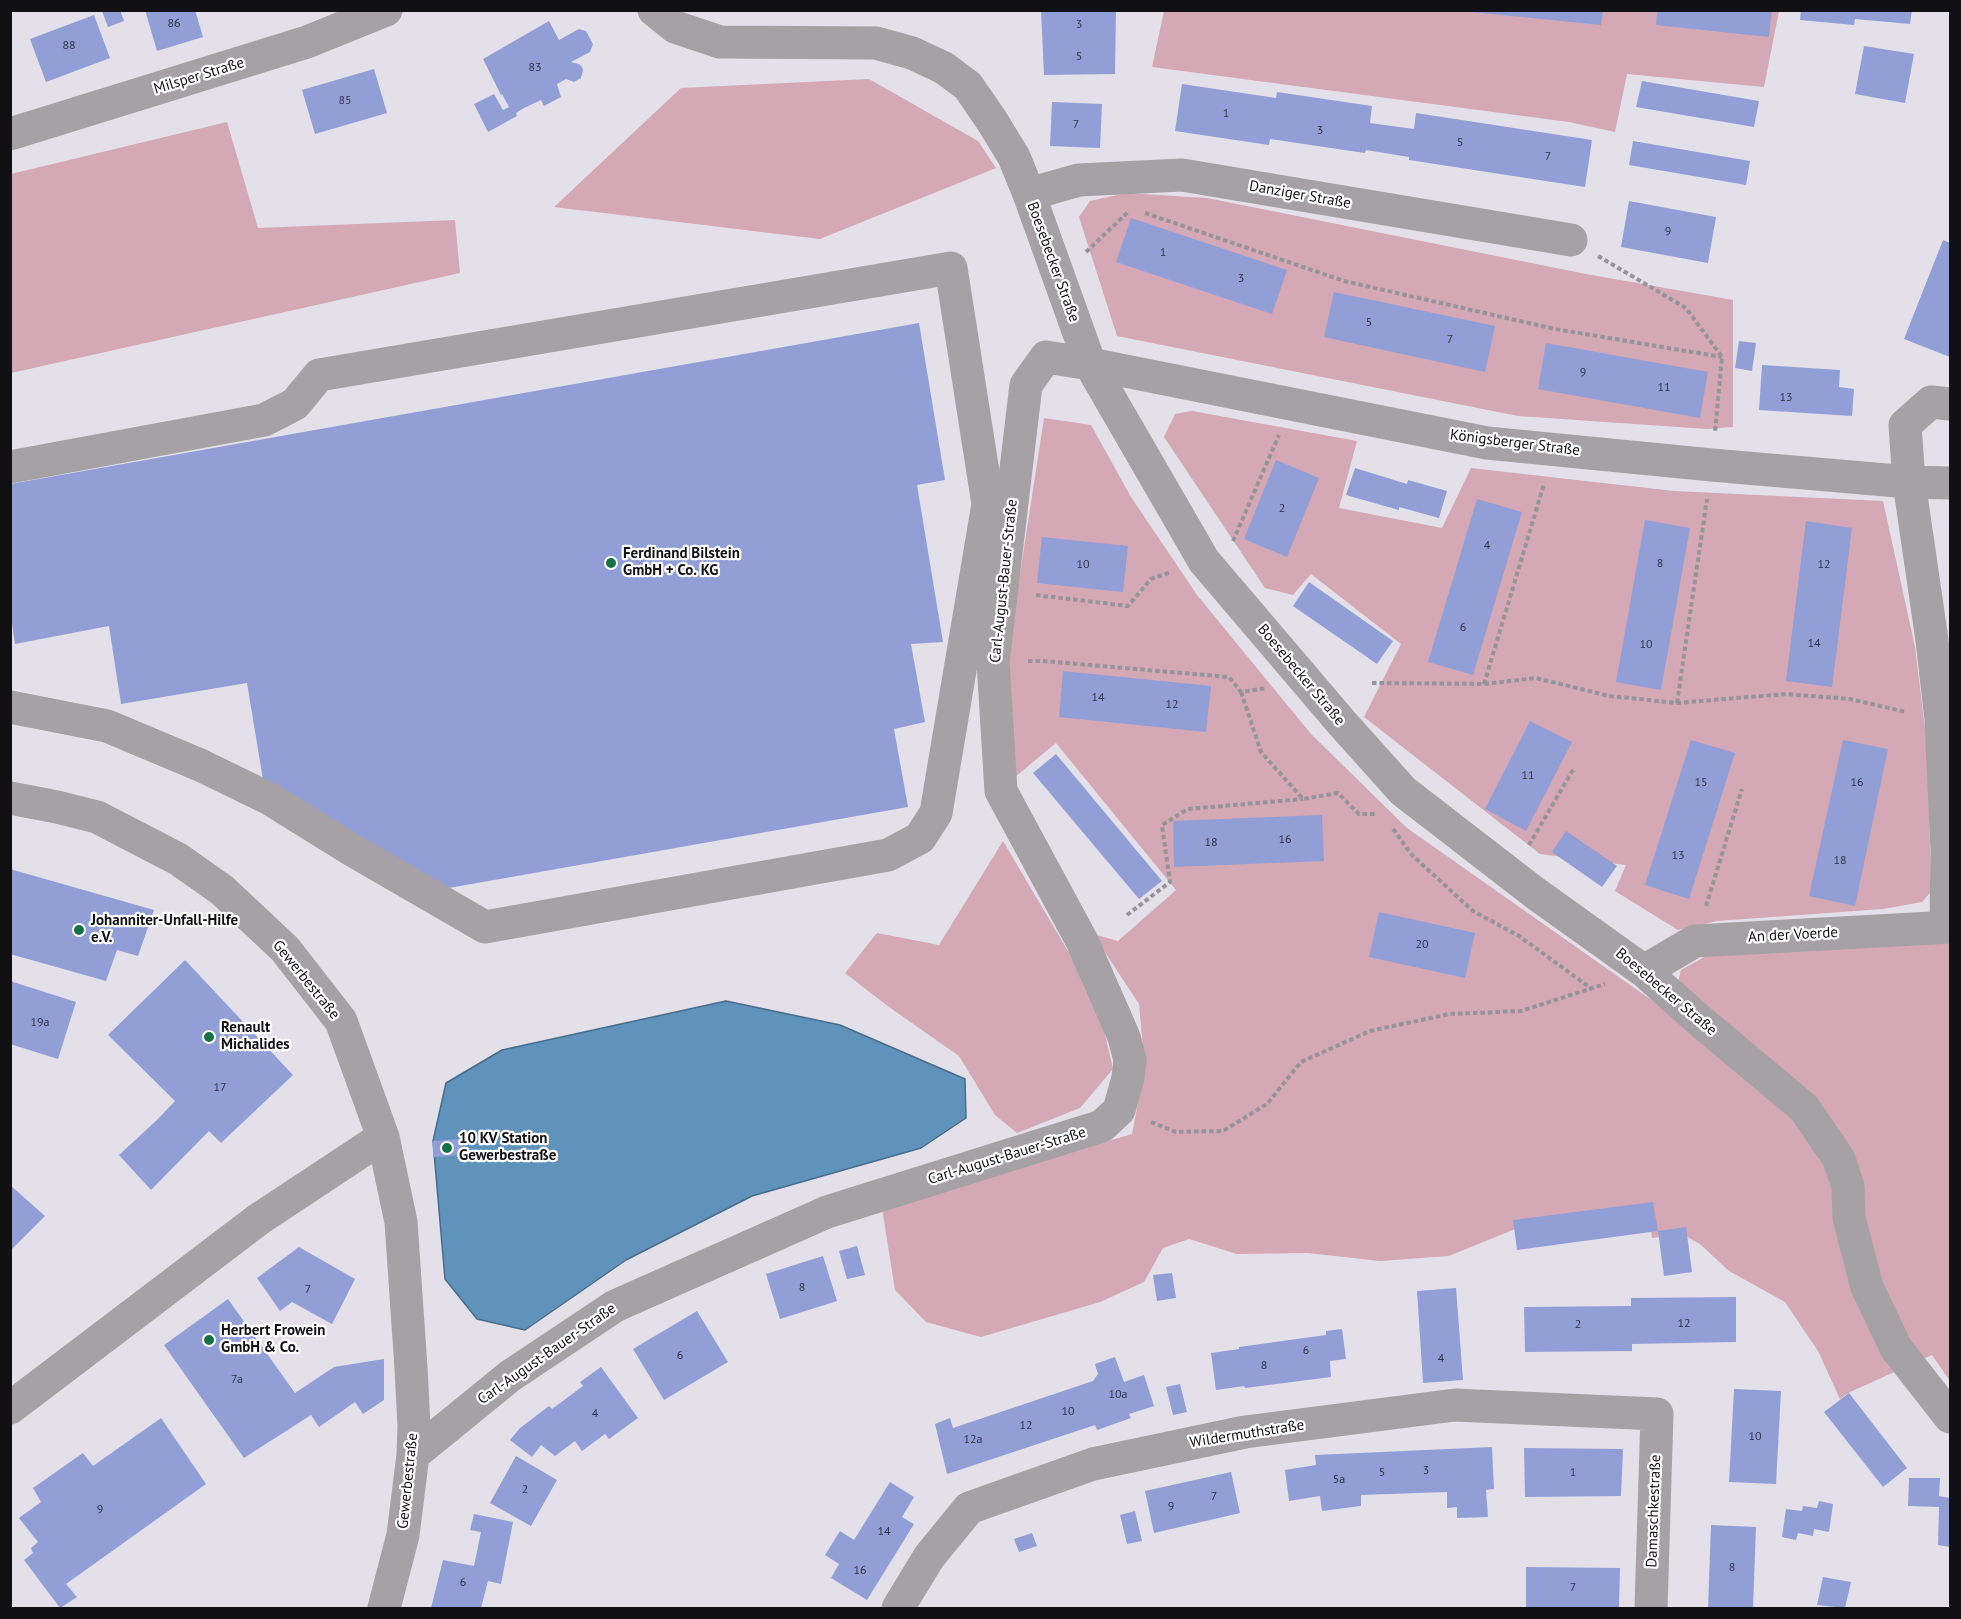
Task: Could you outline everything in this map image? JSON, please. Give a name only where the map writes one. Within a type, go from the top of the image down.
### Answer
[{"type":"street","name":"Milsper Straße","points":[[10,134],[307,42],[386,10]]},
{"type":"street","name":"Boesebecker Straße","points":[[654,10],[675,27],[720,42],[876,43],[912,52],[944,68],[968,86],[993,121],[1014,157],[1090,364],[1204,561],[1307,683],[1393,803],[1512,876],[1644,971],[1804,1108],[1839,1159],[1848,1187],[1849,1218],[1867,1287],[1896,1348],[1950,1417]]},
{"type":"street","name":"Danziger Straße","points":[[1029,194],[1079,180],[1182,175],[1571,240]]},
{"type":"street","points":[[10,467],[264,420],[295,404],[319,375],[951,268],[988,504],[936,813],[920,838],[888,855],[485,927],[352,850],[270,799],[200,765],[107,726],[10,707]]},
{"type":"street","name":"Carl-August-Bauer-Straße","points":[[413,1455],[510,1376],[615,1306],[827,1212],[1102,1126],[1119,1110],[1128,1078],[1130,1060],[1125,1037],[1083,941],[1001,791],[993,662],[1026,385],[1046,357],[1090,364]]},
{"type":"street","name":"Königsberger Straße","points":[[1090,364],[1486,443],[1909,482],[1950,483]]},
{"type":"street","points":[[1948,926],[1941,720],[1909,482],[1905,425],[1931,402],[1950,404]]},
{"type":"street","points":[[980,458],[1019,451]]},
{"type":"street","name":"Gewerbestraße","points":[[10,798],[97,817],[178,859],[222,890],[285,949],[341,1021],[383,1137],[401,1222],[414,1426],[413,1455],[403,1535],[384,1608]]},
{"type":"street","name":"An der Voerde","points":[[1644,971],[1695,941],[1948,926]]},
{"type":"street","points":[[10,1408],[251,1225],[383,1137]]},
{"type":"street","name":"Wildermuthstraße","points":[[898,1608],[929,1557],[969,1508],[1093,1464],[1245,1432],[1455,1405],[1657,1414]]},
{"type":"street","name":"Damaschkestraße","points":[[1651,1608],[1657,1414]]},
{"type":"path","points":[[1059,277],[1132,208]]},
{"type":"path","points":[[1143,212],[1344,281],[1555,329],[1722,357]]},
{"type":"path","points":[[1484,684],[1554,449]]},
{"type":"path","points":[[993,662],[1043,661],[1229,677],[1241,692],[1261,752],[1303,799]]},
{"type":"path","points":[[1372,683],[1484,684],[1536,678],[1609,696],[1677,703],[1786,694],[1850,699],[1941,720]]},
{"type":"path","points":[[1241,692],[1307,683]]},
{"type":"path","points":[[1512,876],[1574,768]]},
{"type":"path","points":[[1695,941],[1742,789]]},
{"type":"path","points":[[1127,915],[1170,882],[1162,825],[1188,809],[1303,799],[1338,793],[1359,814],[1393,803],[1412,855],[1473,911],[1519,936],[1592,989]]},
{"type":"path","points":[[1119,1110],[1176,1132],[1223,1131],[1267,1104],[1301,1062],[1370,1030],[1449,1014],[1521,1011],[1644,971]]},
{"type":"shaded area","points":[[1164,11],[1779,11],[1764,87],[1627,74],[1615,132],[1569,122],[1152,67]]},
{"type":"shaded area","points":[[869,79],[978,141],[996,168],[820,239],[554,207],[681,88]]},
{"type":"shaded area","points":[[227,122],[258,228],[455,220],[460,273],[11,373],[11,174]]},
{"type":"shaded area","points":[[1126,193],[1207,198],[1586,274],[1733,300],[1733,427],[1707,429],[1518,416],[1117,336],[1079,217],[1090,201]]},
{"type":"shaded area","points":[[1192,411],[1357,441],[1339,508],[1442,528],[1471,468],[1674,491],[1883,501],[1915,647],[1928,753],[1931,892],[1922,902],[1883,909],[1717,921],[1678,930],[1615,891],[1626,865],[1540,854],[1364,717],[1401,644],[1311,574],[1293,595],[1265,588],[1164,437],[1175,414]]},
{"type":"shaded area","points":[[1044,418],[1091,425],[1131,497],[1197,595],[1311,734],[1407,828],[1670,1013],[1681,970],[1726,945],[1950,941],[1950,1381],[1932,1355],[1850,1392],[1840,1399],[1818,1351],[1785,1302],[1729,1271],[1700,1244],[1682,1234],[1652,1238],[1649,1214],[1515,1229],[1449,1256],[1380,1261],[1307,1253],[1237,1254],[1189,1239],[1163,1248],[1144,1282],[1100,1302],[981,1337],[926,1322],[895,1290],[882,1208],[1132,1134],[1145,1068],[1139,1004],[1093,934],[1118,941],[1176,890],[1056,743],[1009,782],[1008,652]]},
{"type":"shaded area","points":[[1003,841],[1097,1000],[1113,1069],[1080,1108],[1017,1133],[995,1115],[959,1056],[845,973],[877,933],[939,945]]},
{"type":"water","points":[[726,1001],[840,1025],[965,1079],[966,1118],[921,1148],[752,1196],[626,1260],[525,1330],[477,1319],[445,1279],[433,1141],[446,1083],[502,1050]]},
{"type":"building","points":[[120,10],[124,21],[108,27],[102,11]]},
{"type":"building","points":[[145,10],[195,10],[203,37],[157,51]]},
{"type":"building","points":[[1041,10],[1116,10],[1115,74],[1044,75]]},
{"type":"building","points":[[1471,10],[1603,10],[1601,25],[1471,12]]},
{"type":"building","points":[[1657,10],[1772,10],[1769,37],[1656,25]]},
{"type":"building","points":[[1801,10],[1912,10],[1910,24],[1855,19],[1854,25],[1800,20]]},
{"type":"building","points":[[94,15],[110,58],[46,82],[30,39]]},
{"type":"building","points":[[549,21],[559,40],[579,29],[586,31],[593,44],[590,52],[571,62],[582,67],[581,78],[574,82],[566,79],[557,84],[561,97],[544,106],[541,100],[524,108],[516,113],[517,116],[488,132],[474,104],[494,94],[503,110],[509,107],[483,59]]},
{"type":"building","points":[[1864,46],[1914,54],[1905,103],[1855,94]]},
{"type":"building","points":[[374,69],[387,113],[315,134],[302,90]]},
{"type":"building","points":[[1642,81],[1759,101],[1754,127],[1636,107]]},
{"type":"building","points":[[1182,84],[1276,98],[1277,92],[1372,106],[1370,123],[1414,129],[1416,113],[1592,140],[1585,187],[1409,160],[1409,157],[1366,150],[1365,153],[1270,139],[1269,145],[1175,131]]},
{"type":"building","points":[[1052,102],[1102,104],[1100,148],[1050,146]]},
{"type":"building","points":[[1633,141],[1750,161],[1746,185],[1629,165]]},
{"type":"building","points":[[1629,201],[1716,217],[1708,263],[1621,247]]},
{"type":"building","points":[[1131,218],[1287,270],[1272,314],[1116,262]]},
{"type":"building","points":[[1943,240],[1950,243],[1950,357],[1904,339]]},
{"type":"building","points":[[1334,292],[1495,326],[1485,372],[1324,337]]},
{"type":"building","name":"Ferdinand Bilstein GmbH + Co. KG","points":[[919,323],[945,480],[917,485],[943,642],[911,644],[925,722],[894,729],[908,807],[443,889],[264,786],[247,683],[121,704],[109,626],[15,644],[10,609],[10,484]]},
{"type":"building","points":[[1739,341],[1756,343],[1752,371],[1735,368]]},
{"type":"building","points":[[1546,343],[1708,372],[1700,418],[1538,389]]},
{"type":"building","points":[[1762,365],[1840,370],[1839,387],[1854,389],[1852,416],[1759,410]]},
{"type":"building","points":[[1276,460],[1319,478],[1287,557],[1244,539]]},
{"type":"building","points":[[1355,468],[1407,484],[1408,480],[1447,491],[1439,518],[1399,507],[1399,510],[1346,495]]},
{"type":"building","points":[[1477,499],[1522,512],[1473,675],[1428,662]]},
{"type":"building","points":[[1645,520],[1690,528],[1661,690],[1616,682]]},
{"type":"building","points":[[1806,521],[1852,528],[1832,687],[1786,681]]},
{"type":"building","points":[[1042,537],[1128,546],[1123,592],[1037,583]]},
{"type":"building","points":[[1309,582],[1393,641],[1377,664],[1293,606]]},
{"type":"building","points":[[1063,671],[1211,686],[1206,732],[1059,717]]},
{"type":"building","points":[[1530,721],[1572,742],[1526,831],[1485,809]]},
{"type":"building","points":[[1691,740],[1735,753],[1689,899],[1645,885]]},
{"type":"building","points":[[1843,740],[1888,749],[1855,906],[1809,896]]},
{"type":"building","points":[[1056,754],[1162,881],[1139,899],[1033,773]]},
{"type":"building","points":[[1322,815],[1324,861],[1174,867],[1173,821]]},
{"type":"building","points":[[1566,831],[1617,866],[1602,887],[1552,852]]},
{"type":"building","name":"Johanniter-Unfall-Hilfe e.V.","points":[[10,869],[154,910],[138,956],[117,950],[106,981],[10,954]]},
{"type":"building","points":[[1379,912],[1475,933],[1465,978],[1369,957]]},
{"type":"building","points":[[185,960],[293,1075],[221,1143],[209,1131],[151,1190],[119,1155],[175,1101],[108,1035]]},
{"type":"building","points":[[10,981],[76,1002],[58,1059],[10,1044]]},
{"type":"building","name":"10 KV Station Gewerbestraße","points":[[461,1139],[463,1155],[433,1157],[433,1141]]},
{"type":"building","points":[[10,1185],[45,1216],[10,1251]]},
{"type":"building","points":[[1653,1202],[1658,1231],[1517,1250],[1513,1220]]},
{"type":"building","points":[[1686,1227],[1692,1272],[1664,1276],[1658,1231]]},
{"type":"building","points":[[857,1246],[865,1275],[847,1279],[839,1251]]},
{"type":"building","points":[[299,1247],[355,1279],[332,1324],[292,1302],[280,1311],[257,1278]]},
{"type":"building","points":[[823,1256],[837,1301],[780,1319],[766,1274]]},
{"type":"building","points":[[1172,1273],[1176,1298],[1157,1301],[1153,1275]]},
{"type":"building","points":[[1456,1288],[1463,1380],[1423,1383],[1417,1291]]},
{"type":"building","points":[[1736,1297],[1736,1342],[1632,1344],[1632,1351],[1525,1352],[1524,1307],[1631,1306],[1631,1298]]},
{"type":"building","points":[[228,1299],[295,1393],[334,1367],[384,1359],[384,1400],[363,1414],[355,1402],[319,1427],[311,1415],[244,1458],[164,1345]]},
{"type":"building","points":[[697,1311],[728,1362],[664,1400],[633,1349]]},
{"type":"building","points":[[1342,1329],[1346,1359],[1330,1361],[1331,1377],[1216,1390],[1211,1353],[1326,1335],[1326,1331]]},
{"type":"building","points":[[1115,1357],[1124,1382],[1144,1375],[1154,1406],[1129,1414],[1131,1418],[1097,1430],[1095,1425],[947,1474],[935,1424],[950,1418],[953,1428],[1093,1381],[1098,1374],[1095,1364]]},
{"type":"building","points":[[601,1367],[638,1418],[609,1439],[605,1434],[582,1451],[575,1441],[555,1456],[541,1445],[532,1457],[510,1440],[520,1428],[549,1406],[552,1409],[583,1386],[580,1382]]},
{"type":"building","points":[[1180,1384],[1187,1412],[1173,1415],[1166,1387]]},
{"type":"building","points":[[1734,1389],[1781,1391],[1776,1484],[1729,1482]]},
{"type":"building","points":[[1849,1393],[1907,1468],[1883,1487],[1824,1412]]},
{"type":"building","points":[[161,1418],[206,1484],[66,1584],[77,1597],[60,1608],[24,1560],[33,1553],[31,1548],[38,1542],[19,1518],[41,1502],[33,1488],[83,1453],[93,1466]]},
{"type":"building","points":[[1492,1447],[1494,1489],[1486,1490],[1488,1517],[1457,1518],[1457,1507],[1447,1508],[1447,1492],[1361,1495],[1361,1506],[1322,1511],[1320,1496],[1289,1501],[1285,1470],[1316,1465],[1315,1455]]},
{"type":"building","points":[[1524,1448],[1623,1449],[1621,1496],[1525,1497]]},
{"type":"building","points":[[516,1456],[557,1480],[531,1526],[490,1503]]},
{"type":"building","points":[[1231,1472],[1240,1513],[1154,1533],[1145,1491]]},
{"type":"building","points":[[1909,1478],[1940,1478],[1939,1496],[1950,1498],[1950,1547],[1938,1545],[1939,1507],[1908,1506]]},
{"type":"building","points":[[890,1482],[914,1497],[902,1517],[914,1524],[867,1600],[831,1578],[839,1564],[825,1555],[840,1531],[854,1540]]},
{"type":"building","points":[[1819,1501],[1833,1504],[1829,1532],[1814,1529],[1813,1536],[1798,1533],[1796,1540],[1782,1537],[1786,1509],[1802,1511],[1803,1506],[1817,1508]]},
{"type":"building","points":[[1135,1511],[1142,1541],[1127,1544],[1120,1515]]},
{"type":"building","points":[[474,1514],[513,1522],[501,1584],[488,1581],[481,1608],[431,1608],[443,1560],[474,1566],[481,1532],[470,1530]]},
{"type":"building","points":[[1711,1525],[1756,1527],[1753,1608],[1708,1608]]},
{"type":"building","points":[[1032,1533],[1037,1546],[1019,1552],[1014,1539]]},
{"type":"building","points":[[1526,1567],[1620,1568],[1619,1608],[1526,1608]]},
{"type":"building","points":[[1823,1577],[1851,1582],[1845,1608],[1817,1605]]},
{"type":"place","name":"Ferdinand Bilstein GmbH + Co. KG","points":[[611,563]]},
{"type":"place","name":"Johanniter-Unfall-Hilfe e.V.","points":[[79,930]]},
{"type":"place","name":"Renault Michalides","points":[[209,1037]]},
{"type":"place","name":"10 KV Station Gewerbestraße","points":[[447,1148]]},
{"type":"place","name":"Herbert Frowein GmbH & Co.","points":[[209,1340]]}]
